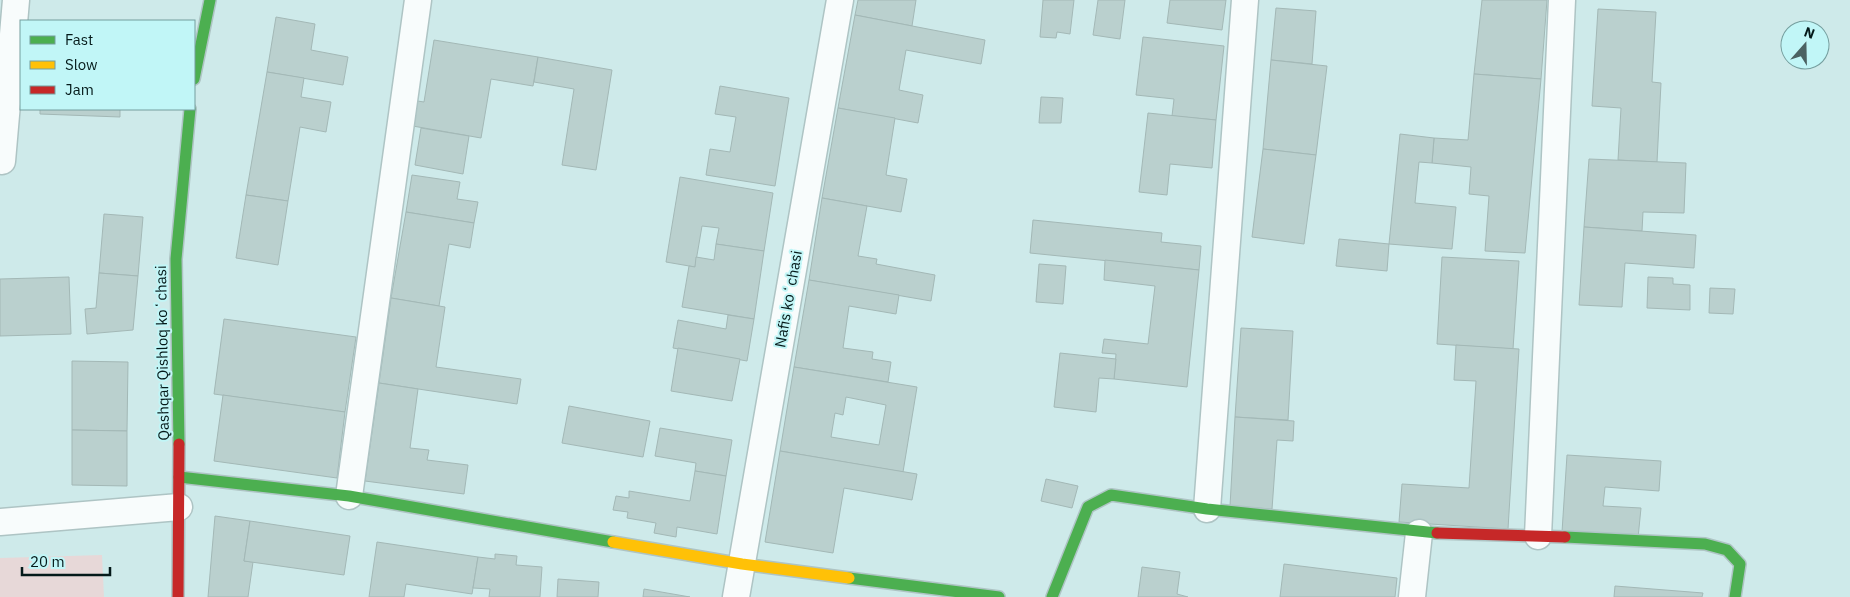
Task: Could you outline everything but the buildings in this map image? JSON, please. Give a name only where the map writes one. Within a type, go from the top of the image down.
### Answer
[{"type":"street","points":[[2,161],[16,0]]},
{"type":"street","points":[[195,74],[210,0]]},
{"type":"street","points":[[349,496],[418,0]]},
{"type":"street","name":"Nafis koʻchasi","points":[[736,597],[840,0]]},
{"type":"street","points":[[1207,509],[1245,0]]},
{"type":"street","points":[[1538,536],[1562,0]]},
{"type":"street","name":"Qashqar Qishloq koʻchasi","points":[[178,597],[179,476],[176,259],[190,110]]},
{"type":"street","points":[[179,476],[349,496],[742,564],[999,597]]},
{"type":"street","points":[[1052,597],[1088,507],[1111,495],[1207,509],[1419,533],[1538,536],[1705,544],[1727,550],[1740,564],[1735,597]]},
{"type":"street","points":[[0,522],[179,507]]},
{"type":"street","points":[[1412,597],[1419,533]]},
{"type":"shaded area","points":[[102,555],[104,597],[0,597],[0,558]]},
{"type":"traffic: fast","points":[[195,74],[210,0]]},
{"type":"traffic: fast","points":[[179,444],[176,259],[190,110]]},
{"type":"traffic: fast","points":[[179,477],[349,496],[613,542]]},
{"type":"traffic: fast","points":[[1052,597],[1088,507],[1111,495],[1207,509],[1437,533]]},
{"type":"traffic: fast","points":[[1565,537],[1705,544],[1727,550],[1740,564],[1735,597]]},
{"type":"traffic: fast","points":[[849,578],[999,597]]},
{"type":"traffic: slow","points":[[613,542],[742,564],[849,578]]},
{"type":"traffic: jam","points":[[178,597],[179,444]]},
{"type":"traffic: jam","points":[[1437,533],[1565,537]]}]
